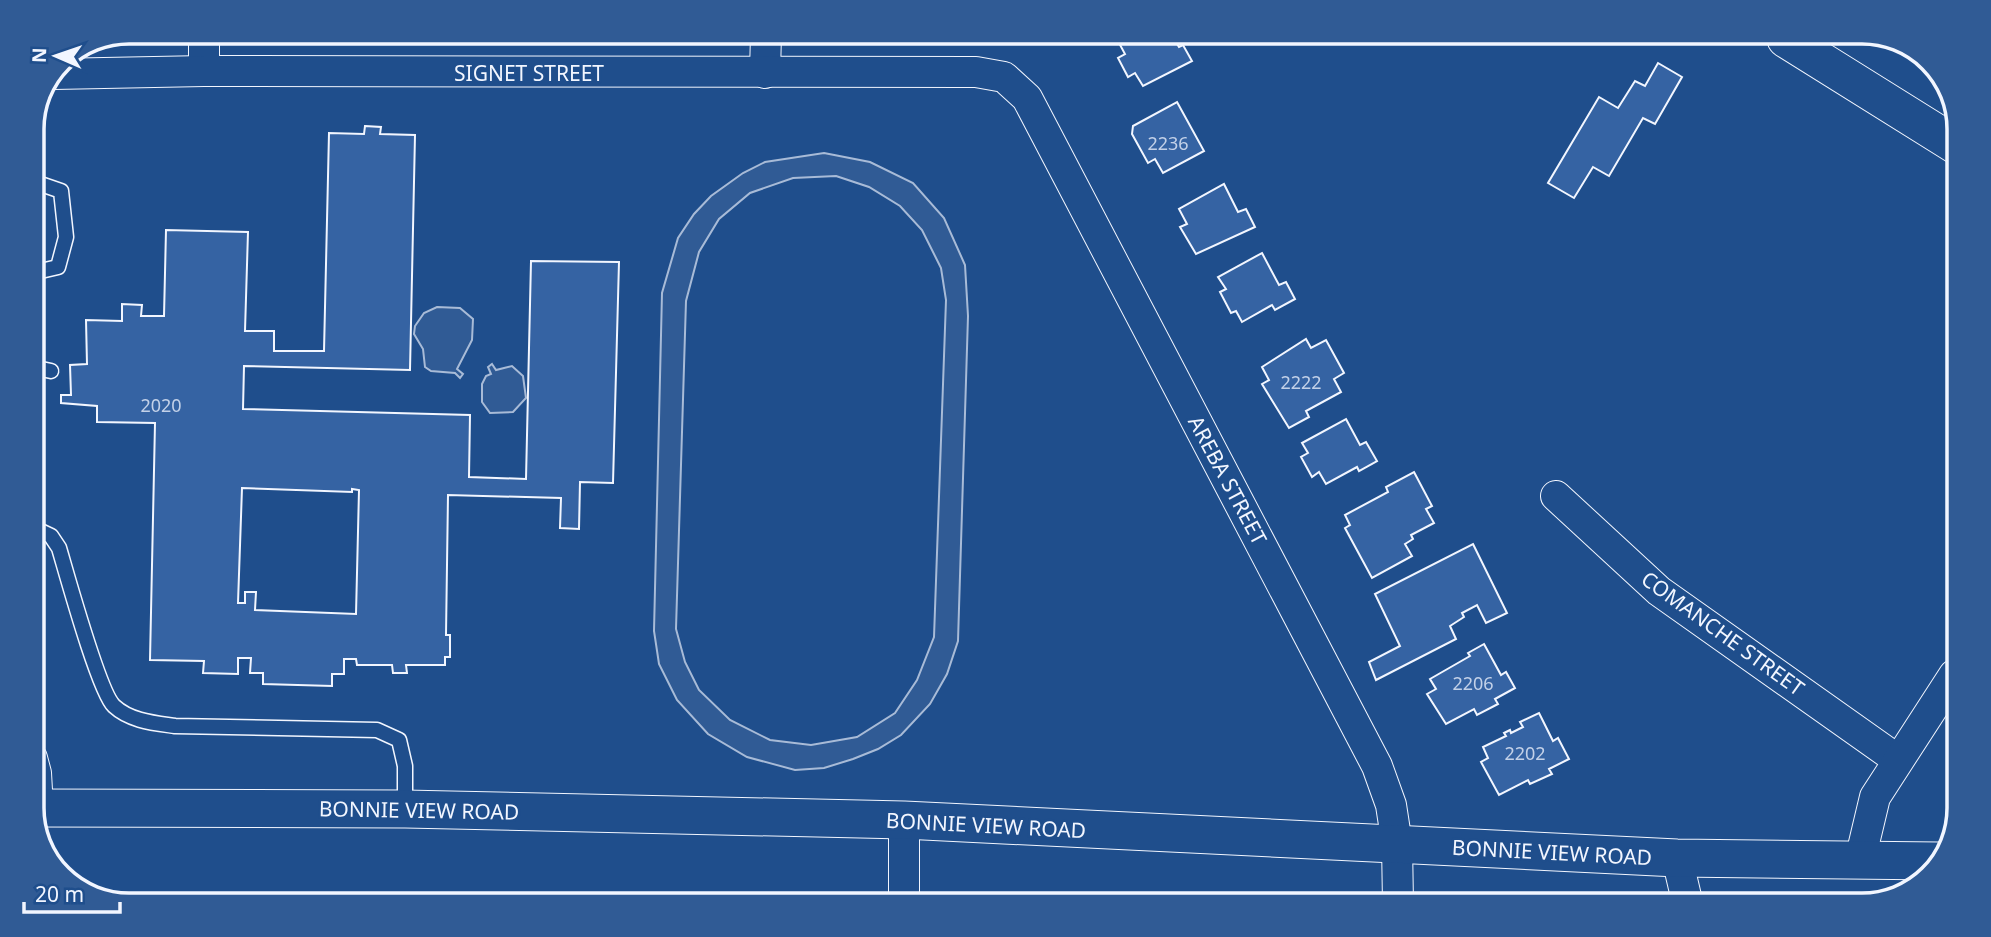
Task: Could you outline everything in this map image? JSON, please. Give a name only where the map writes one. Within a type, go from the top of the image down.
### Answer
[{"type":"street","points":[[204,44],[204,72]]},
{"type":"street","points":[[765,72],[766,44]]},
{"type":"street","points":[[1796,44],[1947,139]]},
{"type":"street","name":"SIGNET STREET","points":[[91,74],[976,72],[1004,77]]},
{"type":"street","name":"AREBA STREET","points":[[1004,77],[1027,98],[1377,766],[1391,804],[1397,844],[1398,893]]},
{"type":"street","name":"COMANCHE STREET","points":[[1556,496],[1659,591],[1898,760]]},
{"type":"street","points":[[1860,860],[1875,797],[1947,685]]},
{"type":"street","name":"BONNIE VIEW ROAD","points":[[44,808],[405,809],[904,820],[1677,858],[1929,861]]},
{"type":"street","points":[[904,820],[904,893]]},
{"type":"street","points":[[1677,858],[1685,893]]},
{"type":"lane","points":[[44,185],[61,191],[66,237],[58,267],[44,270]]},
{"type":"lane","points":[[44,370],[51,371]]},
{"type":"lane","points":[[44,533],[51,536],[59,548],[99,676],[111,705],[125,714],[147,722],[175,726],[377,730],[399,740],[405,766],[405,809]]},
{"type":"shaded area","points":[[824,153],[870,162],[913,183],[944,218],[965,265],[968,316],[958,641],[947,674],[930,704],[901,735],[878,749],[824,768],[795,770],[747,757],[708,734],[677,700],[659,664],[654,631],[662,293],[678,238],[694,214],[711,196],[743,173],[765,162]],"holes":[[[836,176],[869,187],[900,206],[922,230],[941,268],[946,300],[934,637],[917,680],[895,713],[857,737],[811,745],[770,740],[730,720],[699,690],[685,662],[676,629],[686,301],[699,252],[719,219],[750,193],[793,178]]]},
{"type":"shaded area","points":[[437,307],[460,308],[473,319],[472,340],[457,369],[463,374],[460,378],[455,373],[431,371],[425,367],[423,349],[414,334],[415,326],[424,313]]},
{"type":"shaded area","points":[[492,364],[496,370],[512,366],[523,376],[526,398],[513,412],[490,413],[482,402],[482,384],[486,376],[491,374],[488,367]]},
{"type":"building","points":[[1120,44],[1177,44],[1179,47],[1183,45],[1192,61],[1143,86],[1135,73],[1128,77],[1118,58],[1125,54]]},
{"type":"building","points":[[1658,63],[1682,77],[1655,124],[1643,118],[1609,176],[1593,167],[1574,198],[1548,183],[1599,97],[1618,108],[1635,81],[1645,86]]},
{"type":"building","points":[[1177,102],[1204,151],[1163,173],[1155,159],[1148,163],[1132,134],[1133,126]]},
{"type":"building","points":[[365,126],[381,127],[380,134],[415,135],[410,370],[244,366],[243,409],[470,415],[469,477],[526,479],[531,261],[619,262],[613,483],[580,482],[579,529],[560,528],[561,498],[448,495],[446,635],[450,635],[450,657],[445,657],[445,665],[406,665],[407,673],[393,673],[392,665],[357,665],[356,659],[344,659],[344,674],[332,674],[332,686],[263,684],[263,673],[250,673],[251,658],[238,658],[238,674],[203,673],[204,661],[150,660],[155,423],[97,422],[97,406],[61,403],[61,395],[71,395],[70,365],[87,364],[86,320],[122,321],[122,304],[142,305],[141,316],[164,316],[166,230],[248,232],[245,331],[274,331],[274,351],[324,351],[329,133],[364,134]],"holes":[[[242,488],[352,492],[352,489],[359,490],[356,614],[255,610],[256,592],[245,592],[245,603],[238,603]]]},
{"type":"building","points":[[1224,184],[1238,212],[1246,209],[1255,227],[1196,254],[1180,227],[1187,224],[1179,209]]},
{"type":"building","points":[[1262,253],[1279,285],[1286,282],[1295,299],[1275,310],[1272,305],[1242,322],[1236,311],[1231,313],[1220,292],[1226,289],[1218,277]]},
{"type":"building","points":[[1306,339],[1311,348],[1326,340],[1344,373],[1334,379],[1341,392],[1306,411],[1309,417],[1289,428],[1262,384],[1269,380],[1262,367]]},
{"type":"building","points":[[1346,419],[1360,445],[1366,442],[1377,461],[1359,471],[1357,467],[1326,484],[1319,472],[1312,477],[1301,457],[1308,453],[1302,443]]},
{"type":"building","points":[[1414,472],[1432,506],[1426,509],[1434,523],[1411,535],[1413,539],[1405,544],[1412,556],[1372,578],[1345,528],[1350,525],[1345,515],[1388,492],[1386,487]]},
{"type":"building","points":[[1473,544],[1507,613],[1486,623],[1477,605],[1462,613],[1464,617],[1450,626],[1456,639],[1376,680],[1369,662],[1400,646],[1375,594]]},
{"type":"building","points":[[1484,644],[1501,675],[1506,672],[1515,688],[1495,699],[1498,704],[1477,715],[1474,709],[1446,724],[1427,694],[1436,689],[1430,679],[1470,656],[1468,653]]},
{"type":"building","points":[[1539,713],[1553,741],[1558,738],[1569,759],[1549,769],[1552,774],[1530,784],[1528,780],[1499,795],[1481,762],[1488,758],[1483,747],[1506,736],[1504,733],[1510,730],[1511,733],[1523,727],[1520,722]]}]
